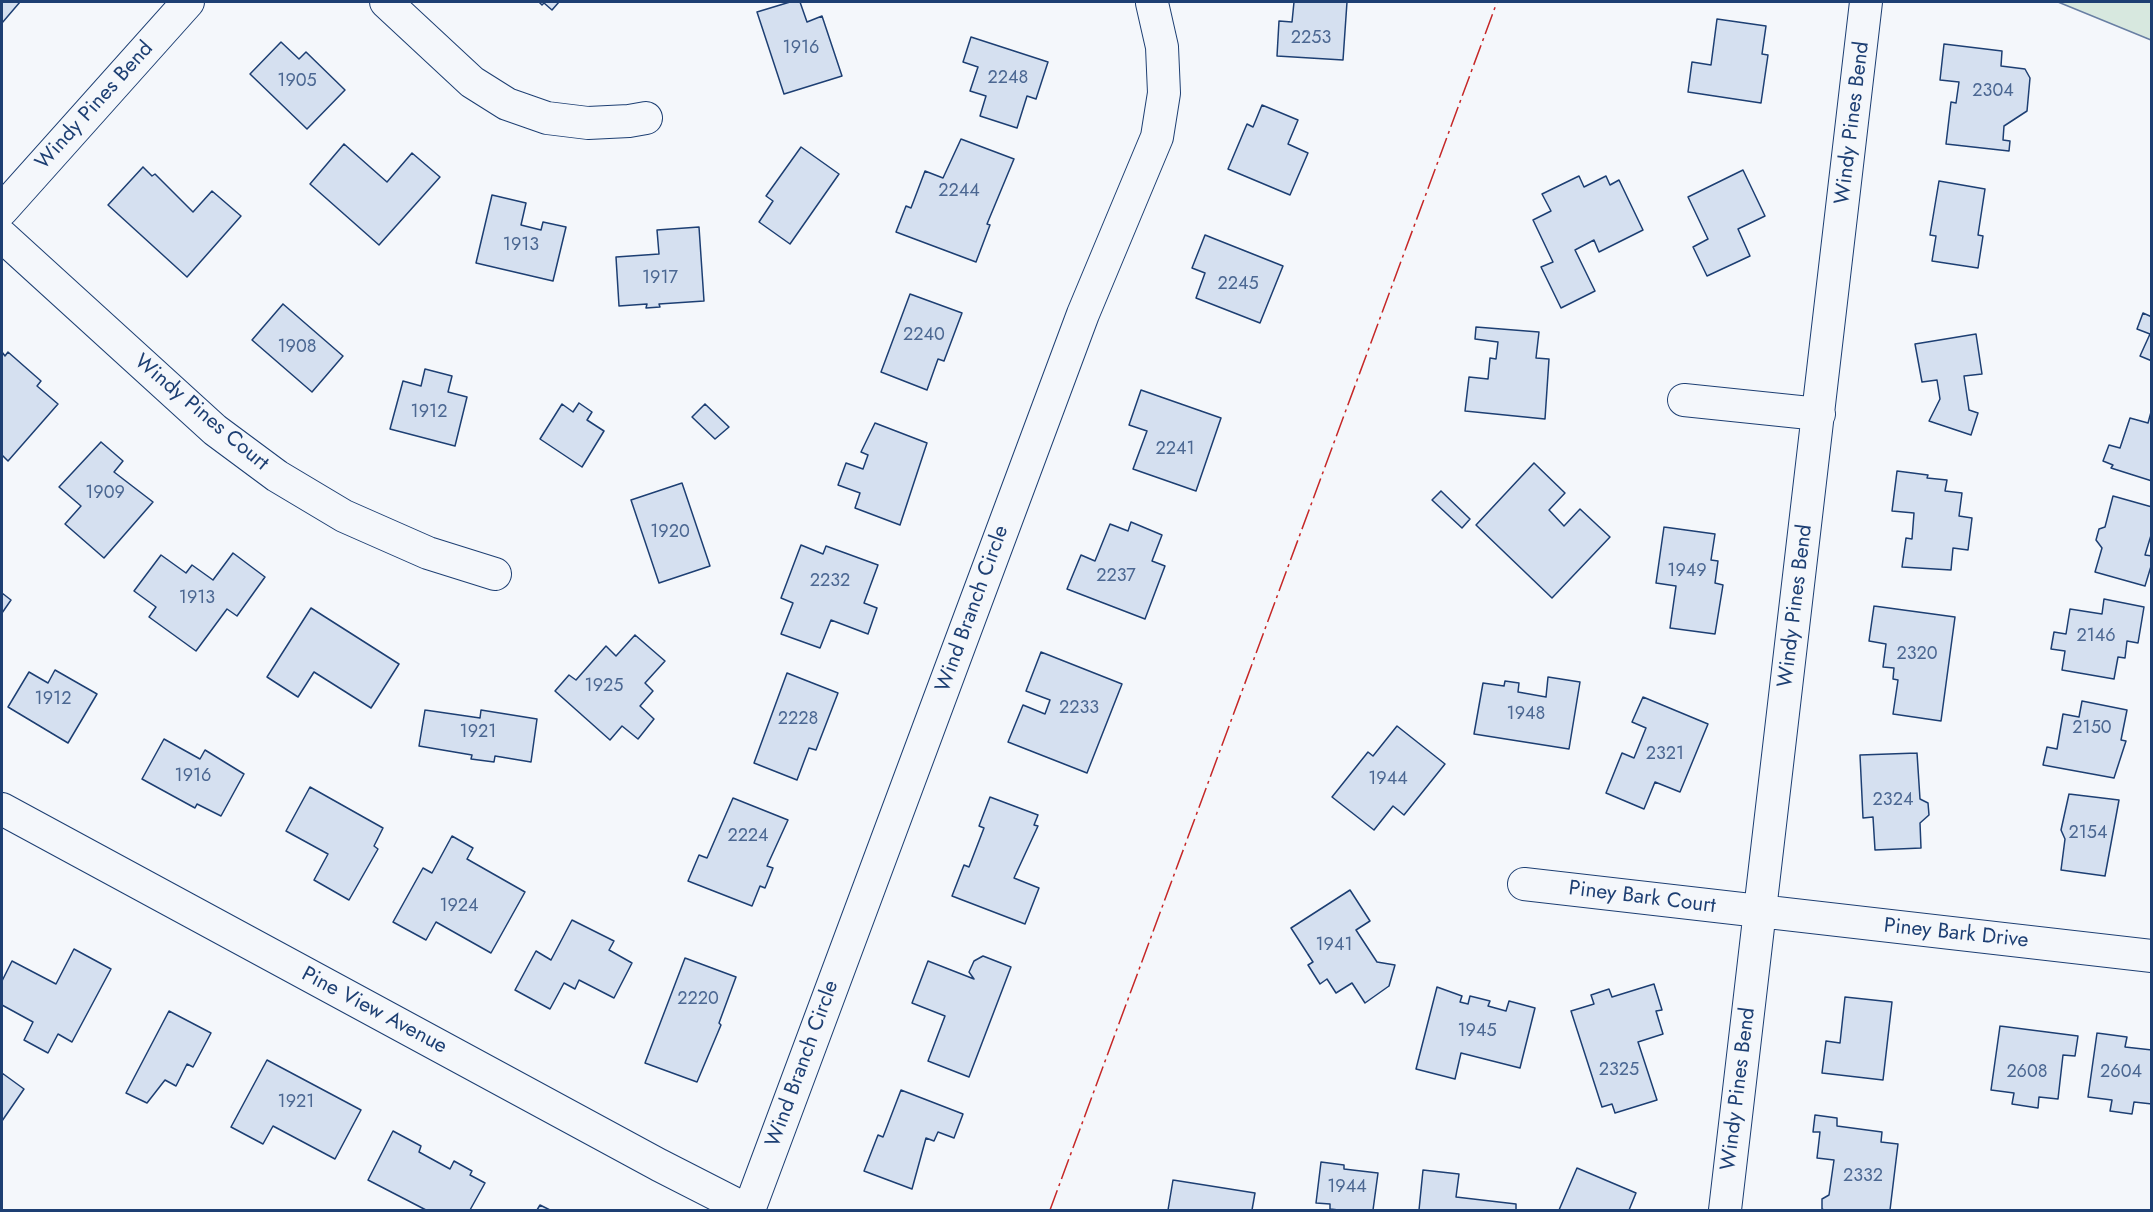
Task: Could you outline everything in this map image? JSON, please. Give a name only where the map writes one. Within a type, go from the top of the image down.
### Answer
[{"type":"street","name":"Windy Pines Bend","points":[[2,210],[188,2]]},
{"type":"street","points":[[386,2],[471,82],[507,104],[547,118],[588,123],[646,118]]},
{"type":"street","name":"Windy Pines Bend","points":[[1725,1210],[1866,2]]},
{"type":"street","name":"Wind Branch Circle","points":[[748,1210],[1083,314],[1157,138],[1164,93],[1162,47],[1152,3]]},
{"type":"street","name":"Windy Pines Court","points":[[2,236],[215,430],[277,476],[344,516],[428,553],[495,574]]},
{"type":"street","points":[[1684,400],[1819,414]]},
{"type":"street","name":"Pine View Avenue","points":[[6,819],[659,1166],[748,1210]]},
{"type":"street","name":"Piney Bark Court","points":[[1524,884],[1760,911]]},
{"type":"street","name":"Piney Bark Drive","points":[[1760,911],[2151,956]]},
{"type":"shaded area","points":[[2058,2],[2151,2],[2151,40]]},
{"type":"building","points":[[2,2],[20,2],[2,23]]},
{"type":"building","points":[[539,2],[559,2],[552,10]]},
{"type":"building","points":[[790,2],[800,2],[807,22],[822,16],[842,76],[784,94],[757,12]]},
{"type":"building","points":[[1294,2],[1347,2],[1343,60],[1277,56],[1279,21],[1292,22]]},
{"type":"building","points":[[1717,19],[1766,26],[1762,54],[1768,55],[1761,103],[1688,92],[1692,62],[1711,65]]},
{"type":"building","points":[[971,37],[1048,62],[1036,99],[1027,96],[1017,128],[980,116],[986,96],[970,91],[978,67],[963,62]]},
{"type":"building","points":[[281,42],[299,59],[306,52],[345,90],[307,129],[250,74]]},
{"type":"building","points":[[1944,44],[2002,51],[2001,66],[2025,69],[2030,78],[2027,111],[2004,126],[2003,140],[2010,141],[2009,151],[1946,144],[1951,102],[1956,103],[1959,82],[1940,80]]},
{"type":"building","points":[[1262,105],[1298,120],[1288,144],[1308,153],[1290,195],[1228,169],[1247,124],[1253,127]]},
{"type":"building","points":[[961,139],[1014,159],[987,224],[990,225],[976,262],[896,232],[906,206],[911,208],[925,171],[943,178]]},
{"type":"building","points":[[344,144],[387,182],[412,153],[440,177],[379,245],[310,184]]},
{"type":"building","points":[[801,147],[839,174],[790,244],[759,222],[773,201],[766,196]]},
{"type":"building","points":[[143,167],[152,176],[155,174],[193,212],[212,191],[241,216],[187,277],[108,205]]},
{"type":"building","points":[[1743,170],[1765,216],[1738,229],[1750,256],[1707,276],[1693,247],[1708,239],[1688,197]]},
{"type":"building","points":[[1579,176],[1584,187],[1606,176],[1610,185],[1619,180],[1643,230],[1599,252],[1594,240],[1575,250],[1595,291],[1561,308],[1541,267],[1553,262],[1533,220],[1551,211],[1542,194]]},
{"type":"building","points":[[1939,181],[1985,189],[1978,235],[1983,236],[1978,268],[1932,261],[1936,236],[1930,235]]},
{"type":"building","points":[[492,195],[526,203],[521,225],[541,230],[543,222],[566,227],[553,281],[476,263]]},
{"type":"building","points":[[699,227],[704,301],[659,304],[660,307],[646,308],[647,304],[619,306],[616,257],[659,254],[657,230]]},
{"type":"building","points":[[1205,235],[1283,266],[1260,323],[1196,298],[1205,273],[1192,268]]},
{"type":"building","points":[[910,294],[962,313],[944,361],[938,359],[927,390],[881,372]]},
{"type":"building","points":[[283,304],[343,356],[312,392],[252,340]]},
{"type":"building","points":[[2143,313],[2152,317],[2152,361],[2140,356],[2150,334],[2137,329]]},
{"type":"building","points":[[1476,327],[1539,332],[1536,358],[1549,359],[1545,419],[1465,411],[1469,377],[1488,379],[1490,358],[1496,359],[1498,342],[1475,339]]},
{"type":"building","points":[[1976,334],[1982,374],[1964,376],[1969,410],[1978,413],[1971,435],[1929,421],[1940,399],[1937,380],[1922,382],[1915,344]]},
{"type":"building","points":[[2,352],[5,356],[8,352],[41,381],[37,386],[58,404],[8,461],[2,455]]},
{"type":"building","points":[[425,369],[452,376],[448,392],[467,397],[455,446],[390,429],[403,381],[421,386]]},
{"type":"building","points":[[1141,390],[1221,418],[1196,491],[1133,469],[1147,431],[1129,425]]},
{"type":"building","points":[[579,403],[592,412],[587,420],[604,431],[582,467],[540,439],[562,404],[573,412]]},
{"type":"building","points":[[705,404],[729,427],[715,439],[692,417]]},
{"type":"building","points":[[2151,412],[2152,481],[2111,468],[2113,465],[2103,461],[2109,445],[2120,448],[2130,418],[2148,423]]},
{"type":"building","points":[[875,423],[927,443],[900,525],[855,508],[860,493],[838,485],[846,463],[863,469],[868,455],[861,452]]},
{"type":"building","points":[[101,442],[123,461],[114,472],[153,502],[104,558],[65,524],[81,506],[59,487]]},
{"type":"building","points":[[1534,463],[1565,493],[1549,510],[1564,526],[1580,509],[1610,537],[1552,598],[1476,525]]},
{"type":"building","points":[[1897,471],[1947,480],[1945,491],[1962,493],[1959,516],[1972,518],[1968,550],[1953,548],[1951,570],[1902,567],[1906,538],[1912,539],[1914,513],[1892,511]]},
{"type":"building","points":[[682,483],[710,566],[659,583],[631,500]]},
{"type":"building","points":[[1441,491],[1470,519],[1462,528],[1432,500]]},
{"type":"building","points":[[2113,496],[2152,507],[2152,532],[2145,555],[2152,556],[2152,563],[2145,586],[2095,572],[2102,548],[2096,540],[2099,529],[2105,527]]},
{"type":"building","points":[[1131,522],[1162,535],[1152,561],[1165,566],[1145,619],[1067,589],[1081,555],[1095,561],[1110,524],[1128,531]]},
{"type":"building","points":[[1664,527],[1715,534],[1711,560],[1718,561],[1715,583],[1723,585],[1715,634],[1670,628],[1676,586],[1656,583]]},
{"type":"building","points":[[801,545],[823,554],[826,546],[878,565],[864,603],[877,608],[868,634],[831,620],[820,648],[781,634],[793,603],[781,598]]},
{"type":"building","points":[[233,553],[265,577],[237,616],[227,609],[196,651],[149,617],[156,607],[134,591],[161,555],[186,573],[192,565],[213,580]]},
{"type":"building","points":[[2,593],[11,600],[2,613]]},
{"type":"building","points":[[2104,599],[2144,607],[2138,643],[2127,641],[2125,658],[2118,657],[2114,679],[2062,670],[2065,651],[2051,649],[2054,632],[2066,634],[2070,609],[2102,614]]},
{"type":"building","points":[[1874,606],[1955,617],[1941,721],[1893,714],[1898,680],[1893,679],[1894,668],[1883,667],[1886,644],[1869,641]]},
{"type":"building","points":[[311,608],[399,664],[371,708],[314,672],[298,697],[267,677]]},
{"type":"building","points":[[635,635],[665,661],[645,683],[653,691],[640,706],[654,719],[638,739],[622,726],[610,740],[555,691],[569,675],[576,680],[606,646],[616,656]]},
{"type":"building","points":[[1041,652],[1122,684],[1087,773],[1008,742],[1023,705],[1045,714],[1050,700],[1026,691]]},
{"type":"building","points":[[55,670],[97,694],[68,743],[8,707],[29,672],[48,683]]},
{"type":"building","points":[[787,673],[838,693],[816,750],[809,748],[797,780],[754,763]]},
{"type":"building","points":[[1548,677],[1580,682],[1569,749],[1474,734],[1483,683],[1504,686],[1505,681],[1519,683],[1518,692],[1546,697]]},
{"type":"building","points":[[1643,697],[1708,724],[1680,792],[1655,782],[1644,809],[1606,793],[1622,753],[1634,758],[1646,728],[1632,722]]},
{"type":"building","points":[[2082,701],[2127,710],[2121,740],[2126,741],[2114,778],[2043,765],[2047,747],[2057,749],[2063,714],[2079,717]]},
{"type":"building","points":[[425,710],[480,718],[481,710],[537,719],[531,762],[495,756],[494,762],[471,759],[472,755],[419,746]]},
{"type":"building","points":[[1397,726],[1445,764],[1404,815],[1393,806],[1374,830],[1332,797],[1368,752],[1373,756]]},
{"type":"building","points":[[164,739],[200,759],[205,750],[244,774],[221,816],[197,804],[195,808],[142,779]]},
{"type":"building","points":[[1917,753],[1920,799],[1928,803],[1929,815],[1920,823],[1921,848],[1875,850],[1873,817],[1863,818],[1860,755]]},
{"type":"building","points":[[310,787],[383,828],[374,846],[378,849],[349,900],[314,880],[328,854],[286,831]]},
{"type":"building","points":[[2069,794],[2119,800],[2105,876],[2061,870],[2065,839],[2061,830]]},
{"type":"building","points":[[990,797],[1038,815],[1034,825],[1038,826],[1014,878],[1039,888],[1025,924],[952,896],[964,865],[969,867],[984,828],[979,826]]},
{"type":"building","points":[[733,798],[788,820],[767,866],[773,868],[765,888],[760,886],[752,906],[688,881],[699,855],[707,858]]},
{"type":"building","points":[[452,836],[473,848],[467,859],[525,892],[491,953],[436,922],[426,940],[393,922],[423,868],[432,873]]},
{"type":"building","points":[[1350,890],[1370,921],[1356,930],[1377,962],[1395,965],[1389,986],[1365,1003],[1352,983],[1336,993],[1327,979],[1320,984],[1308,965],[1313,962],[1291,928]]},
{"type":"building","points":[[572,920],[614,941],[609,950],[632,963],[614,998],[579,980],[575,989],[564,983],[550,1009],[515,990],[536,951],[551,960]]},
{"type":"building","points":[[74,949],[111,969],[72,1042],[58,1034],[48,1053],[24,1040],[33,1022],[2,1005],[2,981],[12,961],[56,984]]},
{"type":"building","points":[[983,956],[1011,967],[969,1077],[928,1061],[945,1016],[912,1003],[928,961],[974,979],[969,972],[974,961]]},
{"type":"building","points":[[685,958],[736,977],[719,1023],[721,1025],[697,1082],[645,1063]]},
{"type":"building","points":[[1654,984],[1662,1010],[1656,1011],[1663,1034],[1638,1042],[1657,1100],[1615,1113],[1612,1104],[1602,1107],[1571,1011],[1594,1004],[1591,995],[1609,989],[1612,997]]},
{"type":"building","points":[[1437,987],[1462,996],[1460,1002],[1468,1004],[1470,996],[1490,1001],[1488,1006],[1506,1011],[1509,1001],[1535,1008],[1520,1068],[1461,1053],[1455,1079],[1416,1069]]},
{"type":"building","points":[[1845,997],[1892,1002],[1883,1080],[1822,1073],[1826,1041],[1840,1043]]},
{"type":"building","points":[[169,1011],[211,1033],[193,1067],[187,1064],[176,1086],[165,1080],[147,1103],[126,1093]]},
{"type":"building","points":[[2000,1026],[2078,1036],[2075,1056],[2063,1055],[2058,1099],[2039,1097],[2038,1108],[2012,1104],[2014,1093],[1991,1090]]},
{"type":"building","points":[[2097,1033],[2127,1037],[2125,1047],[2152,1050],[2152,1104],[2134,1102],[2132,1114],[2110,1111],[2112,1100],[2088,1097]]},
{"type":"building","points":[[267,1060],[361,1110],[335,1159],[273,1126],[263,1144],[231,1127]]},
{"type":"building","points":[[2,1073],[24,1089],[2,1121]]},
{"type":"building","points":[[901,1090],[963,1114],[954,1138],[938,1132],[934,1141],[926,1138],[912,1189],[864,1171],[878,1135],[883,1137]]},
{"type":"building","points":[[1815,1115],[1837,1118],[1837,1126],[1882,1132],[1881,1142],[1898,1144],[1890,1210],[1822,1209],[1822,1199],[1829,1195],[1834,1160],[1817,1158],[1820,1132],[1813,1132]]},
{"type":"building","points":[[393,1131],[421,1146],[419,1152],[450,1169],[454,1161],[472,1171],[470,1175],[485,1183],[470,1210],[426,1210],[368,1180]]},
{"type":"building","points":[[1321,1162],[1344,1165],[1344,1169],[1378,1173],[1373,1210],[1330,1209],[1330,1204],[1316,1203]]},
{"type":"building","points":[[1577,1168],[1636,1193],[1629,1210],[1559,1210]]},
{"type":"building","points":[[1423,1170],[1459,1174],[1456,1197],[1516,1204],[1516,1210],[1419,1210]]},
{"type":"building","points":[[1173,1180],[1255,1193],[1252,1210],[1168,1210]]},
{"type":"building","points":[[540,1205],[550,1210],[537,1210]]},
{"type":"power","points":[[1050,1210],[1497,2]]}]
